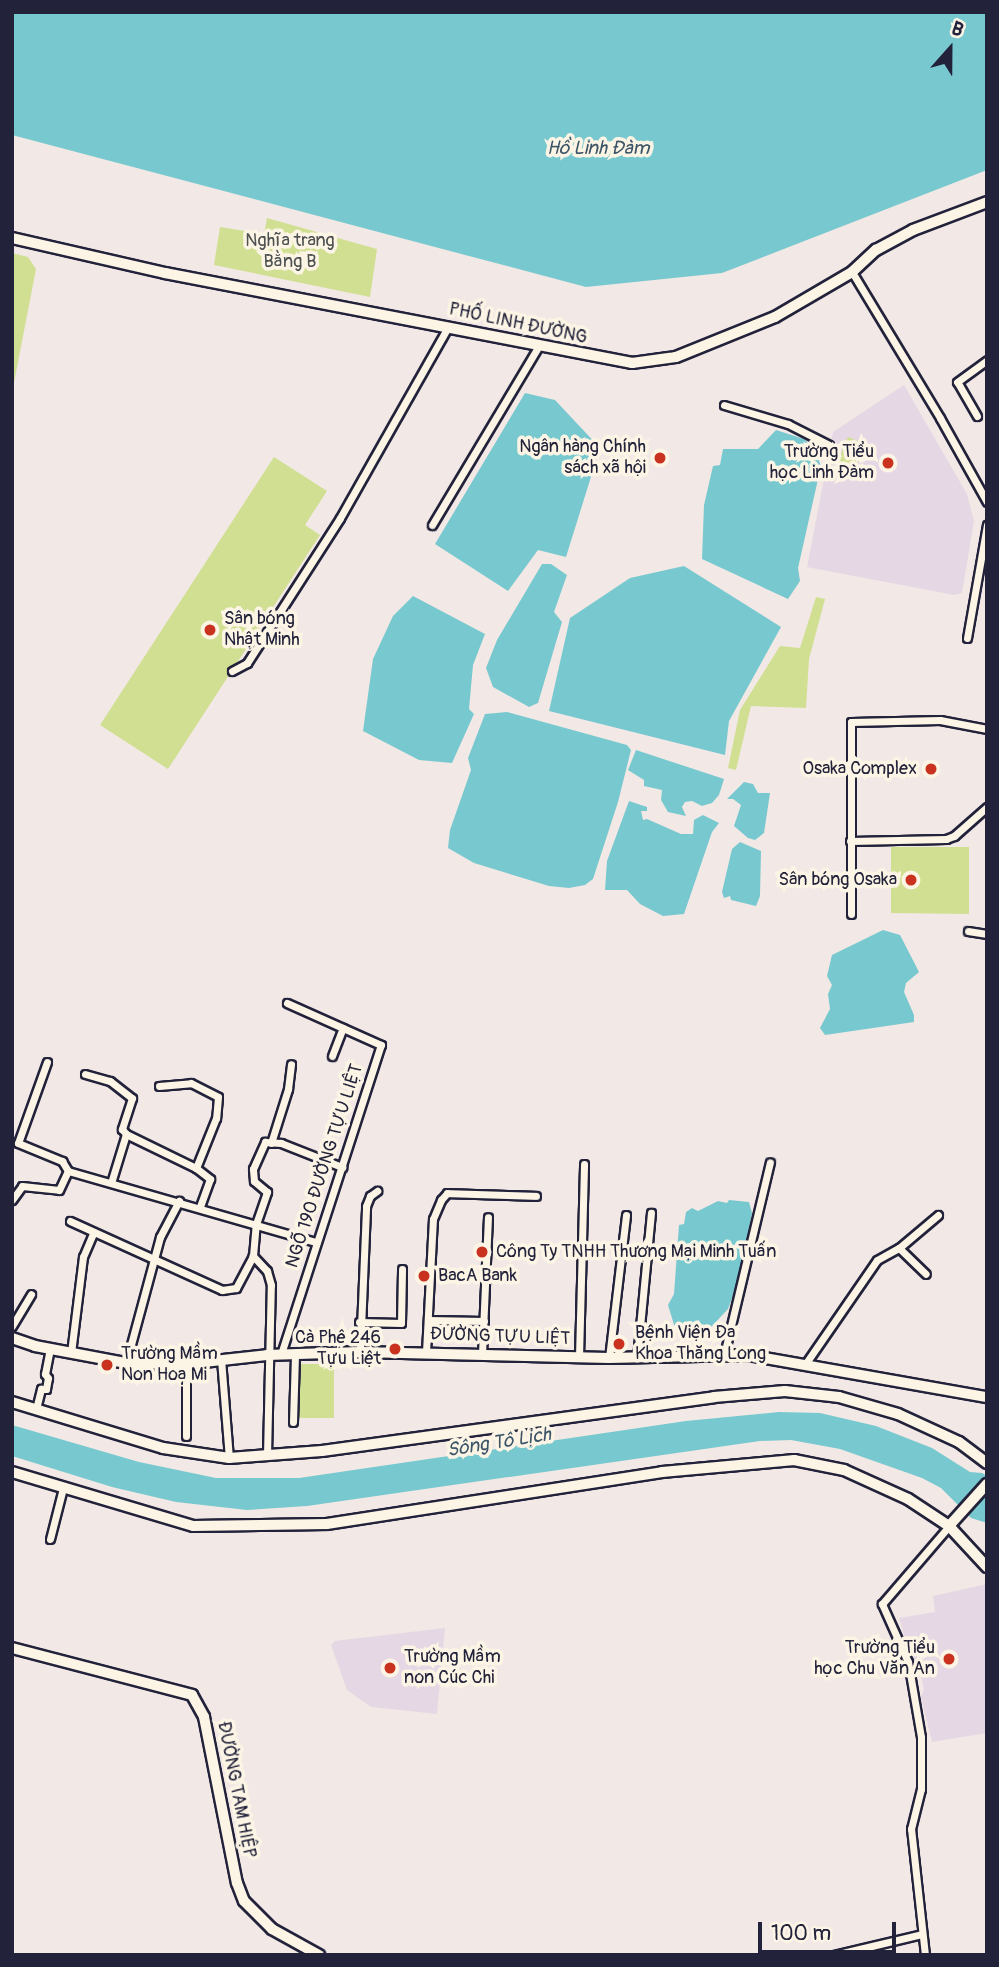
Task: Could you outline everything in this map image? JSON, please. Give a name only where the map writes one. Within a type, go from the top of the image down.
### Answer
[{"type":"street","name":"PHỐ LINH ĐƯỜNG","points":[[12,238],[165,273],[632,363],[676,357],[775,317],[852,272],[876,250],[912,230],[987,202]]},
{"type":"street","points":[[852,272],[987,502]]},
{"type":"street","points":[[232,671],[247,663],[340,518],[448,327]]},
{"type":"street","points":[[432,525],[538,347]]},
{"type":"street","points":[[977,416],[957,383],[987,360]]},
{"type":"street","points":[[724,405],[788,424],[830,445]]},
{"type":"street","points":[[967,638],[987,525]]},
{"type":"street","points":[[851,914],[851,722],[940,720],[987,729]]},
{"type":"street","points":[[850,841],[946,839],[954,836],[987,807]]},
{"type":"street","points":[[968,931],[987,934]]},
{"type":"street","name":"NGÕ 190 ĐƯỜNG TỰU LIỆT","points":[[281,1354],[381,1045],[287,1003]]},
{"type":"street","points":[[332,1056],[343,1028]]},
{"type":"street","points":[[47,1062],[18,1143],[62,1161],[68,1171],[316,1242]]},
{"type":"street","points":[[271,1143],[288,1089],[291,1064]]},
{"type":"street","points":[[85,1074],[110,1082],[132,1097],[122,1129],[126,1134],[197,1168],[209,1179],[200,1207]]},
{"type":"street","points":[[159,1086],[191,1083],[218,1097],[216,1118],[197,1168]]},
{"type":"street","points":[[111,1183],[126,1134]]},
{"type":"street","points":[[70,1221],[222,1290],[236,1288],[253,1256],[256,1224],[267,1192],[254,1181],[253,1169],[265,1142],[281,1143],[342,1167]]},
{"type":"street","points":[[724,1355],[770,1162]]},
{"type":"street","points":[[579,1357],[584,1164]]},
{"type":"street","points":[[12,1200],[22,1186],[59,1190],[68,1171]]},
{"type":"street","points":[[360,1352],[359,1322],[366,1206],[370,1196],[377,1191]]},
{"type":"street","points":[[426,1352],[433,1219],[447,1193],[536,1196]]},
{"type":"street","points":[[126,1363],[153,1258],[160,1237],[179,1201]]},
{"type":"street","points":[[638,1358],[651,1213]]},
{"type":"street","points":[[610,1358],[626,1215]]},
{"type":"street","points":[[806,1363],[877,1260],[899,1248],[938,1215]]},
{"type":"street","points":[[482,1353],[488,1217]]},
{"type":"street","points":[[71,1353],[83,1257],[93,1233]]},
{"type":"street","points":[[899,1248],[926,1274]]},
{"type":"street","points":[[253,1256],[267,1271],[271,1285],[267,1355],[267,1455]]},
{"type":"street","points":[[359,1322],[401,1322],[402,1269]]},
{"type":"street","points":[[12,1326],[31,1294]]},
{"type":"street","points":[[428,1320],[484,1321]]},
{"type":"street","name":"ĐƯỜNG TỰU LIỆT","points":[[12,1338],[50,1349],[126,1363],[186,1364],[281,1354],[360,1352],[610,1358],[724,1355],[806,1363],[922,1387],[987,1396]]},
{"type":"street","points":[[36,1409],[41,1389],[46,1389],[48,1378],[45,1374],[50,1349]]},
{"type":"street","points":[[293,1422],[295,1354]]},
{"type":"street","points":[[221,1359],[229,1458]]},
{"type":"street","points":[[186,1364],[186,1436]]},
{"type":"street","points":[[12,1402],[163,1448],[229,1458],[322,1451],[714,1397],[785,1391],[839,1397],[898,1414],[959,1442],[987,1463]]},
{"type":"street","points":[[12,1472],[193,1526],[327,1524],[662,1472],[794,1460],[844,1470],[868,1479],[953,1522],[987,1567]]},
{"type":"street","points":[[925,1955],[911,1829],[921,1789],[921,1737],[908,1662],[881,1604],[987,1483]]},
{"type":"street","points":[[50,1539],[63,1489]]},
{"type":"street","name":"ĐƯỜNG TAM HIỆP","points":[[12,1648],[192,1695],[204,1717],[237,1883],[244,1901],[272,1929],[318,1955]]},
{"type":"street","points":[[834,1955],[922,1934]]},
{"type":"shaded area","name":"Trường Tiểu học Linh Đàm","points":[[904,385],[967,494],[974,521],[962,593],[954,595],[807,567],[833,432]]},
{"type":"shaded area","name":"Trường Tiểu học Chu Văn An","points":[[987,1584],[987,1733],[932,1742],[921,1697],[924,1689],[920,1672],[914,1669],[899,1618],[935,1612],[933,1596]]},
{"type":"shaded area","name":"Trường Mầm non Cúc Chi","points":[[445,1628],[437,1714],[371,1707],[347,1690],[331,1645],[335,1641]]},
{"type":"green space","name":"Nghĩa trang Bằng B","points":[[267,218],[377,249],[370,297],[214,265],[220,227],[264,234]]},
{"type":"green space","points":[[12,253],[28,257],[36,269],[12,393]]},
{"type":"green space","points":[[848,437],[865,444],[853,473],[836,466]]},
{"type":"green space","name":"Sân bóng Nhật Minh","points":[[274,457],[327,491],[305,525],[320,535],[168,769],[100,725]]},
{"type":"green space","points":[[816,597],[825,599],[809,659],[806,708],[751,706],[736,770],[728,768],[740,710],[780,646],[800,648]]},
{"type":"green space","points":[[891,847],[969,847],[969,914],[891,913]]},
{"type":"green space","points":[[297,1364],[334,1364],[334,1418],[298,1418]]},
{"type":"water","name":"Hồ Linh Đàm","points":[[12,12],[987,12],[987,170],[722,273],[586,287],[12,135]]},
{"type":"water","points":[[525,393],[555,400],[600,448],[566,557],[538,550],[508,591],[435,544]]},
{"type":"water","points":[[776,430],[804,439],[814,448],[821,466],[798,568],[800,581],[788,599],[702,559],[704,505],[713,466],[720,465],[723,449],[758,449]]},
{"type":"water","points":[[542,564],[551,564],[567,575],[554,612],[562,622],[538,703],[529,707],[493,687],[486,668],[497,640]]},
{"type":"water","points":[[684,566],[781,627],[729,721],[725,755],[549,711],[570,618],[630,578]]},
{"type":"water","points":[[413,596],[485,634],[473,665],[469,709],[474,714],[452,763],[419,760],[363,731],[373,659],[393,616]]},
{"type":"water","points":[[507,712],[627,745],[631,750],[618,802],[593,879],[585,885],[569,888],[549,886],[474,863],[448,848],[450,830],[471,770],[468,758],[485,714]]},
{"type":"water","points":[[636,750],[724,779],[719,795],[712,803],[702,806],[692,801],[685,802],[682,807],[686,816],[668,812],[661,800],[662,790],[644,786],[644,780],[628,770]]},
{"type":"water","points":[[744,782],[753,784],[758,793],[770,793],[764,833],[755,840],[748,838],[734,826],[741,805],[733,799],[727,799]]},
{"type":"water","points":[[629,801],[647,807],[647,811],[641,811],[643,820],[647,819],[681,834],[693,834],[694,820],[703,815],[719,823],[712,832],[684,914],[663,916],[640,904],[627,890],[605,890],[607,861]]},
{"type":"water","points":[[740,842],[761,851],[760,896],[756,906],[731,900],[730,896],[724,898],[722,892],[732,849]]},
{"type":"water","points":[[883,930],[900,935],[919,972],[906,983],[904,992],[914,1015],[914,1022],[825,1035],[820,1028],[830,1009],[828,994],[832,985],[827,976],[832,955]]},
{"type":"water","points":[[729,1200],[749,1202],[752,1213],[740,1276],[728,1309],[700,1339],[691,1338],[675,1328],[668,1305],[674,1294],[679,1225],[684,1224],[686,1212],[692,1208],[698,1211],[718,1201],[727,1203]]},
{"type":"water","points":[[779,1412],[820,1413],[876,1426],[932,1448],[970,1472],[982,1473],[987,1476],[987,1523],[971,1518],[941,1488],[922,1478],[840,1449],[791,1440],[760,1441],[307,1506],[247,1510],[176,1502],[112,1487],[12,1456],[12,1425],[139,1462],[216,1478],[299,1478],[686,1421]]},
{"type":"place","name":"Ngân hàng Chính sách xã hội","points":[[660,458]]},
{"type":"place","name":"Trường Tiểu học Linh Đàm","points":[[888,463]]},
{"type":"place","name":"Sân bóng Nhật Minh","points":[[210,630]]},
{"type":"place","name":"Osaka Complex","points":[[931,769]]},
{"type":"place","name":"Sân bóng Osaka","points":[[911,880]]},
{"type":"place","name":"Công Ty TNHH Thương Mại Minh Tuấn","points":[[482,1252]]},
{"type":"place","name":"BacA Bank","points":[[424,1276]]},
{"type":"place","name":"Bệnh Viện Đa Khoa Thăng Long","points":[[619,1344]]},
{"type":"place","name":"Cà Phê 246 Tựu Liệt","points":[[395,1349]]},
{"type":"place","name":"Trường Mầm Non Hoạ Mi","points":[[107,1365]]},
{"type":"place","name":"Trường Tiểu học Chu Văn An","points":[[949,1659]]},
{"type":"place","name":"Trường Mầm non Cúc Chi","points":[[390,1668]]},
{"type":"water label","name":"Sông Tô Lịch","points":[[499,1443]]}]
